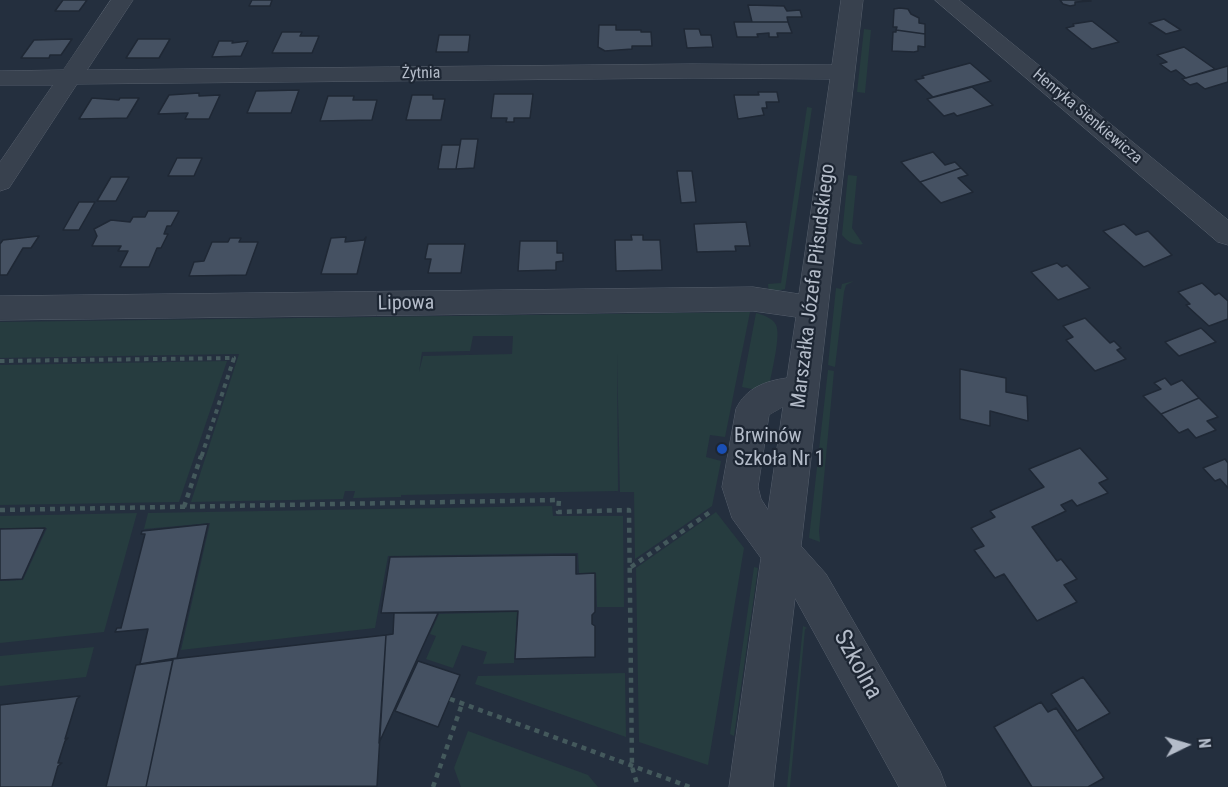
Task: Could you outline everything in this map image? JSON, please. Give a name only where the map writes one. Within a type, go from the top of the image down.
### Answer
[{"type":"street","name":"Marszałka Józefa Piłsudskiego","points":[[751,787],[852,0]]},
{"type":"street","name":"Henryka Sienkiewicza","points":[[946,0],[1228,235]]},
{"type":"street","points":[[0,182],[122,2]]},
{"type":"street","name":"Żytnia","points":[[0,78],[669,71],[842,72]]},
{"type":"street","name":"Lipowa","points":[[0,308],[753,299],[812,308]]},
{"type":"street","name":"Szkolna","points":[[801,391],[776,393],[753,409],[740,487],[745,506],[756,523],[812,588],[924,787]]},
{"type":"path","points":[[0,362],[234,358],[184,507]]},
{"type":"path","points":[[0,510],[559,500],[558,512],[629,510],[632,767],[638,787]]},
{"type":"path","points":[[630,567],[714,509],[722,506]]},
{"type":"path","points":[[450,699],[690,787]]},
{"type":"path","points":[[433,787],[462,704]]},
{"type":"green space","points":[[864,29],[871,30],[865,93],[857,92]]},
{"type":"green space","points":[[807,107],[812,108],[785,289],[769,293],[768,284],[781,283]]},
{"type":"green space","points":[[848,175],[857,176],[852,228],[863,244],[851,243],[842,235]]},
{"type":"green space","points":[[854,281],[846,285],[844,292],[835,367],[828,365],[836,288],[841,289],[842,284]]},
{"type":"green space","points":[[750,312],[725,437],[710,435],[706,457],[721,461],[712,506],[635,559],[634,492],[620,492],[617,353],[618,491],[353,498],[355,491],[345,491],[343,499],[191,502],[239,354],[0,358],[0,322]],"holes":[[[473,336],[513,336],[512,354],[423,356],[419,372],[422,352],[470,351]]]},
{"type":"green space","points":[[756,313],[773,320],[777,330],[776,353],[770,382],[757,390],[742,387]]},
{"type":"green space","points":[[227,361],[179,502],[0,505],[0,365]]},
{"type":"green space","points":[[828,370],[834,371],[819,531],[820,542],[809,538]]},
{"type":"green space","points":[[552,506],[553,516],[623,516],[624,607],[597,607],[596,573],[579,573],[578,553],[388,556],[375,628],[181,650],[210,523],[144,529],[148,513]]},
{"type":"green space","points":[[716,512],[744,548],[708,765],[639,742],[636,568]]},
{"type":"green space","points":[[137,513],[104,632],[0,643],[0,581],[23,580],[47,528],[0,528],[0,516]]},
{"type":"green space","points":[[754,567],[758,568],[734,736],[730,734]]},
{"type":"green space","points":[[517,612],[514,663],[483,664],[487,652],[462,645],[453,668],[426,659],[436,636],[430,634],[439,614]]},
{"type":"green space","points":[[803,626],[807,628],[805,629],[790,787],[787,787]]},
{"type":"green space","points":[[94,647],[86,677],[0,686],[0,656]]},
{"type":"green space","points":[[625,673],[626,737],[475,684],[478,676]]},
{"type":"green space","points":[[468,731],[588,775],[598,787],[461,787],[454,768]]},
{"type":"building","points":[[63,0],[87,0],[79,11],[55,11]]},
{"type":"building","points":[[252,0],[272,0],[270,6],[249,6]]},
{"type":"building","points":[[1060,0],[1091,1],[1075,2],[1075,5],[1070,6],[1063,4]]},
{"type":"building","points":[[748,5],[784,6],[787,11],[800,10],[802,17],[787,17],[788,22],[752,22]]},
{"type":"building","points":[[894,9],[908,9],[911,14],[919,18],[919,23],[925,24],[925,34],[896,30],[897,27],[893,27]]},
{"type":"building","points":[[1164,19],[1181,30],[1166,34],[1149,23]]},
{"type":"building","points":[[1092,21],[1119,42],[1092,49],[1066,28],[1074,26],[1073,24]]},
{"type":"building","points":[[734,22],[788,22],[792,33],[777,33],[778,37],[769,37],[769,33],[757,34],[758,37],[737,37]]},
{"type":"building","points":[[599,25],[616,25],[616,30],[651,32],[652,46],[632,46],[632,49],[605,51],[598,47]]},
{"type":"building","points":[[684,29],[699,29],[701,35],[711,35],[713,47],[687,48]]},
{"type":"building","points":[[896,30],[925,34],[925,47],[918,46],[918,51],[914,52],[892,51],[893,32]]},
{"type":"building","points":[[282,32],[302,32],[300,36],[319,36],[312,53],[272,53]]},
{"type":"building","points":[[439,35],[470,35],[468,52],[436,52]]},
{"type":"building","points":[[72,39],[61,55],[50,55],[49,58],[21,58],[34,40]]},
{"type":"building","points":[[138,39],[170,39],[159,58],[126,58]]},
{"type":"building","points":[[219,41],[233,41],[232,43],[248,41],[241,56],[212,57]]},
{"type":"building","points":[[1184,47],[1215,69],[1186,78],[1176,70],[1171,72],[1160,64],[1167,62],[1157,55]]},
{"type":"building","points":[[970,63],[991,81],[933,97],[915,80],[924,78],[922,76]]},
{"type":"building","points":[[1228,66],[1228,82],[1205,89],[1197,83],[1190,85],[1182,79]]},
{"type":"building","points":[[972,87],[993,105],[957,116],[954,113],[944,116],[927,99]]},
{"type":"building","points":[[299,90],[291,113],[247,113],[256,91]]},
{"type":"building","points":[[758,92],[777,92],[779,102],[766,102],[767,108],[762,108],[764,115],[738,119],[734,95],[759,95]]},
{"type":"building","points":[[199,93],[199,96],[220,95],[209,119],[185,119],[188,113],[158,114],[169,95]]},
{"type":"building","points":[[494,94],[533,94],[530,118],[514,118],[514,122],[506,122],[507,118],[491,118]]},
{"type":"building","points":[[412,95],[433,95],[433,99],[445,99],[441,120],[406,120]]},
{"type":"building","points":[[328,96],[354,96],[353,100],[377,100],[372,120],[320,121]]},
{"type":"building","points":[[92,98],[119,100],[120,98],[139,98],[127,118],[79,119]]},
{"type":"building","points":[[461,139],[478,139],[474,168],[456,169]]},
{"type":"building","points":[[442,145],[460,145],[456,169],[438,169]]},
{"type":"building","points":[[933,152],[945,165],[955,162],[961,168],[920,182],[901,162]]},
{"type":"building","points":[[177,158],[202,158],[194,176],[168,176]]},
{"type":"building","points":[[961,168],[968,175],[958,178],[973,192],[941,203],[920,182]]},
{"type":"building","points":[[677,171],[692,171],[696,202],[681,203]]},
{"type":"building","points":[[111,177],[129,177],[116,201],[97,201]]},
{"type":"building","points":[[79,202],[95,202],[79,230],[63,230]]},
{"type":"building","points":[[148,211],[179,211],[171,226],[167,226],[164,234],[168,234],[161,248],[157,248],[149,267],[120,267],[128,251],[118,251],[121,246],[92,246],[97,236],[94,229],[111,220],[130,222],[133,217],[145,217]]},
{"type":"building","points":[[746,222],[750,246],[735,246],[736,251],[697,252],[694,224]]},
{"type":"building","points":[[1124,224],[1136,235],[1148,231],[1172,255],[1144,267],[1103,231]]},
{"type":"building","points":[[631,235],[643,235],[643,240],[660,240],[662,270],[616,271],[615,240],[632,240]]},
{"type":"building","points":[[39,236],[31,248],[23,248],[7,275],[0,275],[0,244],[3,240]]},
{"type":"building","points":[[346,237],[345,242],[364,240],[366,237],[357,274],[321,274],[331,238]]},
{"type":"building","points":[[230,238],[241,238],[239,242],[258,242],[246,275],[189,276],[194,262],[204,261],[212,242],[228,242]]},
{"type":"building","points":[[520,241],[557,241],[557,253],[563,253],[563,261],[556,262],[556,270],[518,271]]},
{"type":"building","points":[[428,244],[465,244],[461,273],[428,273],[431,259],[425,259]]},
{"type":"building","points":[[1057,263],[1062,267],[1067,265],[1090,288],[1058,300],[1031,272]]},
{"type":"building","points":[[1202,283],[1215,295],[1219,293],[1228,301],[1228,319],[1209,326],[1186,305],[1190,304],[1178,292]]},
{"type":"building","points":[[1085,318],[1110,343],[1114,341],[1121,348],[1117,350],[1126,359],[1095,371],[1066,340],[1073,337],[1063,326]]},
{"type":"building","points":[[1201,328],[1216,342],[1179,356],[1165,342]]},
{"type":"building","points":[[960,369],[1006,378],[1006,392],[1027,396],[1028,421],[990,411],[990,426],[960,419]]},
{"type":"building","points":[[1165,378],[1171,385],[1182,380],[1199,398],[1161,414],[1143,396],[1161,389],[1154,383]]},
{"type":"building","points":[[1199,398],[1218,417],[1207,421],[1216,430],[1196,438],[1188,429],[1179,433],[1161,414]]},
{"type":"building","points":[[1080,448],[1108,479],[1099,483],[1108,493],[1077,506],[1072,500],[1061,505],[1066,511],[1032,527],[1057,561],[1061,559],[1077,579],[1064,585],[1077,602],[1037,621],[1004,574],[995,578],[974,550],[984,546],[971,528],[995,517],[990,511],[1044,487],[1029,469]]},
{"type":"building","points":[[1225,459],[1228,463],[1228,488],[1220,479],[1215,481],[1203,468]]},
{"type":"building","points":[[208,524],[177,658],[140,664],[148,629],[115,632],[117,628],[121,628],[145,534],[141,534],[142,531]]},
{"type":"building","points":[[45,528],[22,579],[0,580],[0,529]]},
{"type":"building","points":[[576,555],[576,574],[595,573],[595,612],[592,615],[592,624],[595,626],[595,657],[515,659],[518,611],[381,613],[390,557]]},
{"type":"building","points":[[394,613],[438,613],[379,743],[386,635],[393,634]]},
{"type":"building","points":[[386,635],[377,786],[146,787],[173,659]]},
{"type":"building","points":[[173,660],[146,787],[106,787],[136,665]]},
{"type":"building","points":[[418,661],[460,675],[438,727],[395,711]]},
{"type":"building","points":[[1083,677],[1110,713],[1077,731],[1051,694]]},
{"type":"building","points":[[80,696],[77,699],[65,739],[68,738],[58,763],[62,763],[58,766],[52,787],[0,787],[0,705]]},
{"type":"building","points":[[1041,702],[1048,712],[1056,708],[1104,778],[1088,787],[1032,787],[994,727]]},
{"type":"place","name":"Brwinów Szkoła Nr 1","points":[[722,449]]}]
